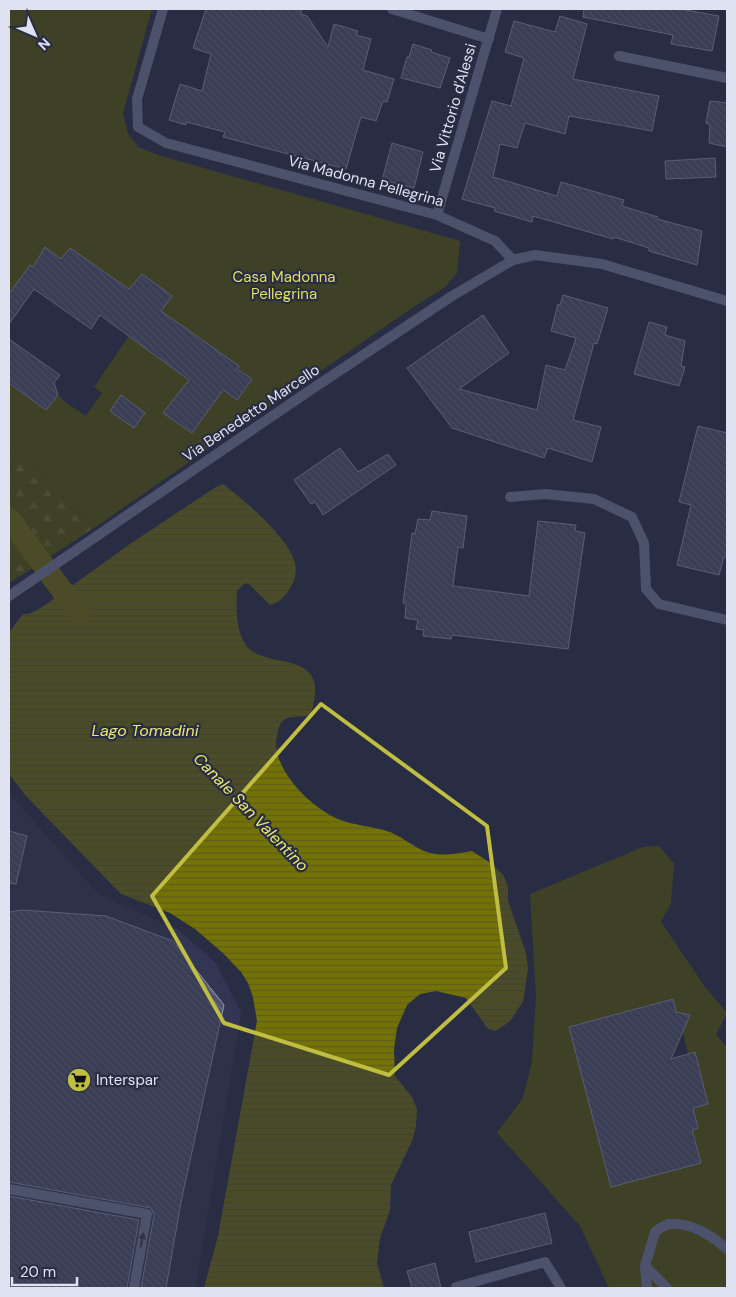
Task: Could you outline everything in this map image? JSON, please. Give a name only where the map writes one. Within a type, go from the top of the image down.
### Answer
[{"type":"street","name":"Via Madonna Pellegrina","points":[[164,9],[137,99],[138,127],[166,143],[437,215],[495,241],[513,260]]},
{"type":"street","points":[[392,9],[489,39]]},
{"type":"street","name":"Via Vittorio d'Alessi","points":[[437,215],[497,9]]},
{"type":"street","points":[[619,56],[727,78]]},
{"type":"street","points":[[513,260],[534,254],[602,264],[727,301]]},
{"type":"street","name":"Via Benedetto Marcello","points":[[9,596],[306,393],[452,296],[513,260]]},
{"type":"street","points":[[510,498],[545,494],[594,499],[632,517],[644,543],[646,589],[659,604],[727,620]]},
{"type":"street","points":[[9,1189],[147,1214],[134,1288]]},
{"type":"street","points":[[647,1288],[645,1266],[655,1232],[668,1224],[687,1225],[713,1237],[727,1249]]},
{"type":"street","points":[[456,1287],[545,1262],[561,1288]]},
{"type":"street","points":[[645,1266],[666,1288]]},
{"type":"highlighted area","points":[[321,704],[487,826],[506,968],[389,1075],[224,1023],[152,896]]},
{"type":"shaded area","points":[[9,793],[99,895],[177,929],[215,962],[241,1012],[195,1288],[9,1288]]},
{"type":"green space","name":"Casa Madonna Pellegrina","points":[[9,9],[152,9],[123,113],[128,134],[138,147],[158,155],[460,241],[457,273],[445,287],[94,528],[55,482],[9,449],[9,383],[46,410],[58,395],[86,416],[102,393],[94,387],[129,336],[189,380],[164,413],[192,433],[222,391],[237,400],[252,379],[161,311],[172,296],[142,274],[129,289],[70,248],[61,259],[46,248],[48,278],[30,265],[9,294]],"holes":[[[121,396],[145,413],[135,428],[110,411]]]},
{"type":"green space","points":[[9,449],[55,482],[94,528],[9,583]]},
{"type":"green space","points":[[659,846],[674,864],[671,903],[661,922],[705,987],[727,1013],[716,1035],[727,1047],[727,1288],[609,1288],[580,1226],[497,1133],[523,1098],[532,1061],[536,996],[530,894],[643,847]],"holes":[[[672,999],[676,1013],[687,1017],[686,1026],[682,1028],[688,1054],[695,1052],[708,1104],[693,1108],[692,1130],[701,1163],[611,1186],[570,1027]]]},
{"type":"water","name":"Lago Tomadini","points":[[223,484],[265,520],[291,553],[295,563],[296,573],[293,582],[284,596],[276,603],[270,605],[250,585],[245,583],[237,591],[238,625],[245,644],[261,656],[304,668],[311,675],[315,685],[311,715],[285,719],[278,730],[276,743],[278,754],[282,766],[289,777],[297,788],[317,807],[338,819],[390,832],[432,854],[472,851],[492,864],[504,876],[508,887],[508,901],[526,953],[528,969],[523,1002],[510,1021],[496,1031],[488,1029],[466,998],[436,991],[420,994],[407,1005],[397,1028],[394,1049],[395,1076],[412,1097],[417,1109],[416,1126],[412,1141],[391,1185],[390,1210],[380,1238],[377,1263],[384,1288],[204,1288],[218,1236],[257,1021],[253,997],[248,983],[241,972],[223,953],[195,929],[170,913],[121,894],[26,796],[9,774],[9,633],[23,614],[29,614],[41,608],[130,544]]},
{"type":"building","points":[[206,9],[301,9],[301,14],[307,16],[328,47],[334,24],[358,31],[356,35],[371,39],[363,70],[394,79],[387,102],[383,101],[376,121],[361,117],[346,169],[223,137],[225,132],[186,122],[186,125],[169,120],[180,84],[202,91],[211,54],[193,48]]},
{"type":"building","points":[[584,9],[680,9],[719,16],[712,51],[671,44],[673,35],[583,17]]},
{"type":"building","points":[[560,16],[587,24],[573,79],[659,96],[652,131],[569,116],[565,134],[525,123],[517,148],[500,144],[493,177],[557,196],[561,182],[624,200],[622,206],[658,217],[657,219],[702,231],[697,265],[649,251],[649,248],[614,237],[613,239],[533,216],[532,222],[494,211],[495,208],[462,199],[492,101],[511,106],[524,58],[505,52],[514,21],[555,32]]},
{"type":"building","points":[[413,44],[450,58],[440,88],[401,78]]},
{"type":"building","points":[[710,101],[727,103],[727,147],[709,143],[710,125],[706,123]]},
{"type":"building","points":[[392,143],[423,152],[414,188],[382,180]]},
{"type":"building","points":[[715,158],[716,177],[666,179],[665,161]]},
{"type":"building","points":[[45,247],[61,259],[70,248],[129,289],[142,274],[172,296],[161,311],[239,366],[237,369],[252,379],[237,400],[223,390],[192,433],[163,413],[189,380],[100,315],[91,329],[34,289],[9,324],[9,294],[30,265],[33,267]]},
{"type":"building","points":[[563,295],[608,308],[597,344],[594,343],[573,420],[601,427],[592,462],[548,448],[544,458],[452,428],[407,368],[483,315],[509,353],[459,389],[537,410],[546,365],[565,370],[576,338],[551,331],[558,304],[560,305]]},
{"type":"building","points":[[649,322],[667,327],[665,335],[685,341],[681,366],[685,367],[679,386],[634,374]]},
{"type":"building","points":[[9,339],[60,375],[54,383],[58,395],[46,410],[9,383]]},
{"type":"building","points":[[121,395],[145,413],[134,428],[110,411]]},
{"type":"building","points":[[698,426],[727,433],[727,558],[724,557],[719,575],[677,565],[691,505],[679,502]]},
{"type":"building","points":[[340,448],[358,472],[388,454],[396,465],[323,515],[315,502],[311,504],[294,480]]},
{"type":"building","points":[[432,511],[467,516],[463,548],[458,547],[453,586],[529,596],[538,521],[576,525],[575,531],[585,533],[568,649],[452,635],[451,639],[423,636],[424,630],[416,629],[418,620],[405,618],[406,604],[403,603],[412,533],[415,534],[418,519],[430,520]]},
{"type":"building","points":[[9,831],[27,836],[16,884],[9,883]]},
{"type":"building","points":[[22,910],[106,916],[173,941],[224,1005],[181,1202],[166,1288],[141,1288],[154,1215],[151,1208],[9,1182],[9,912]]},
{"type":"building","points":[[673,999],[676,1012],[690,1015],[671,1059],[695,1052],[708,1104],[693,1108],[698,1128],[692,1130],[701,1163],[611,1187],[569,1027]]},
{"type":"building","points":[[9,1196],[139,1220],[127,1288],[9,1288]]},
{"type":"building","points":[[545,1213],[552,1243],[476,1262],[469,1232]]},
{"type":"building","points":[[435,1263],[441,1288],[412,1288],[407,1271]]},
{"type":"waterway","name":"Canale San Valentino","points":[[9,519],[81,616]]},
{"type":"place","name":"Interspar","points":[[79,1080]]}]
